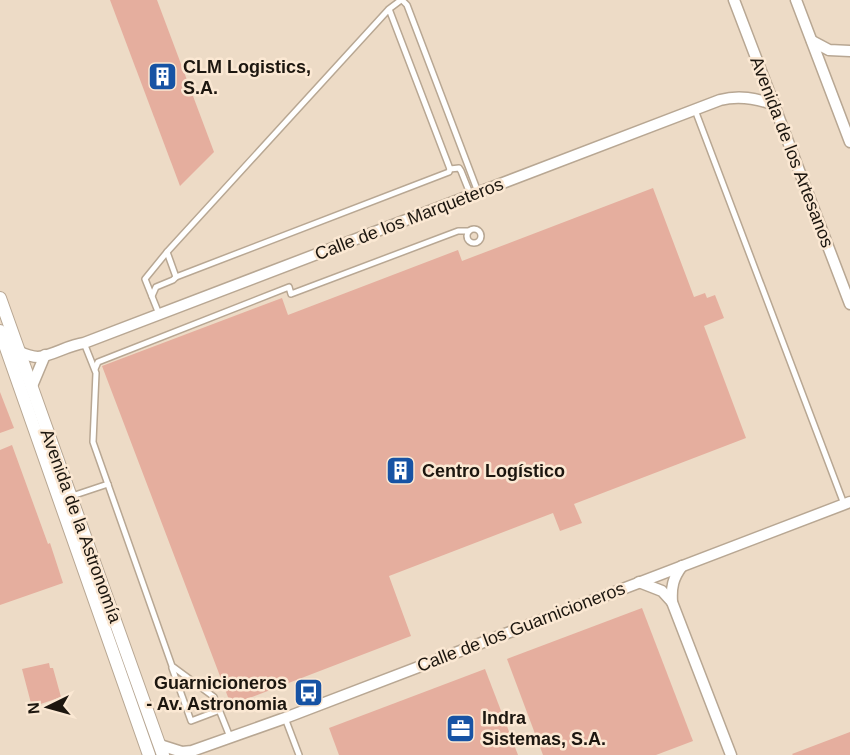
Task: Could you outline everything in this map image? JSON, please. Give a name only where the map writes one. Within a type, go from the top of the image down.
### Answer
[{"type":"street","name":"Avenida de los Artesanos","points":[[734,0],[850,304]]},
{"type":"street","points":[[796,0],[850,142]]},
{"type":"street","points":[[812,41],[829,50],[850,51]]},
{"type":"street","name":"Calle de los Marqueteros","points":[[4,344],[31,356],[45,355],[63,347],[84,343],[720,100],[753,98],[775,105]]},
{"type":"street","name":"Avenida de la Astronomía","points":[[0,298],[161,750]]},
{"type":"street","name":"Avenida de la Astronomía","points":[[0,332],[149,755]]},
{"type":"street","points":[[32,386],[45,355]]},
{"type":"street","name":"Calle de los Guarnicioneros","points":[[161,750],[189,753],[847,503]]},
{"type":"street","points":[[683,566],[671,587],[672,602],[731,755]]},
{"type":"street","points":[[639,582],[662,591],[672,602]]},
{"type":"lane","points":[[159,314],[145,279],[166,252],[389,9],[401,0],[407,5],[475,194]]},
{"type":"lane","points":[[389,9],[450,169]]},
{"type":"lane","points":[[695,110],[847,503]]},
{"type":"lane","points":[[152,296],[156,287],[176,277],[449,172],[450,169],[459,168],[462,171],[475,194]]},
{"type":"lane","points":[[94,369],[98,362],[289,287],[291,294],[458,231],[469,231]]},
{"type":"lane","points":[[166,252],[176,277]]},
{"type":"lane","points":[[84,343],[94,369],[96,398],[93,442],[191,721],[220,710]]},
{"type":"lane","points":[[70,497],[108,484]]},
{"type":"lane","points":[[172,666],[214,697],[230,737]]},
{"type":"lane","points":[[285,718],[298,755]]},
{"type":"building","name":"CLM Logistics, S.A.","points":[[110,0],[157,0],[214,152],[180,186]]},
{"type":"building","name":"Centro Logístico","points":[[653,188],[694,297],[705,293],[707,298],[715,295],[724,318],[704,326],[746,438],[574,504],[582,523],[560,531],[553,513],[389,576],[411,636],[231,705],[102,366],[282,298],[288,315],[458,250],[462,261]]},
{"type":"building","points":[[0,392],[14,428],[0,433]]},
{"type":"building","points":[[12,445],[63,583],[0,605],[0,450]]},
{"type":"building","points":[[642,608],[693,741],[656,755],[543,755],[507,659]]},
{"type":"building","points":[[49,663],[50,668],[53,668],[61,697],[32,707],[22,669]]},
{"type":"building","name":"Indra Sistemas, S.A.","points":[[485,669],[518,755],[339,755],[329,728]]},
{"type":"building","points":[[850,732],[850,755],[792,754]]},
{"type":"place","name":"CLM Logistics, S.A.","points":[[162,77]]},
{"type":"place","name":"Centro Logístico","points":[[401,471]]},
{"type":"place","name":"Guarnicioneros - Av. Astronomia","points":[[308,693]]},
{"type":"place","name":"Indra Sistemas, S.A.","points":[[461,728]]}]
